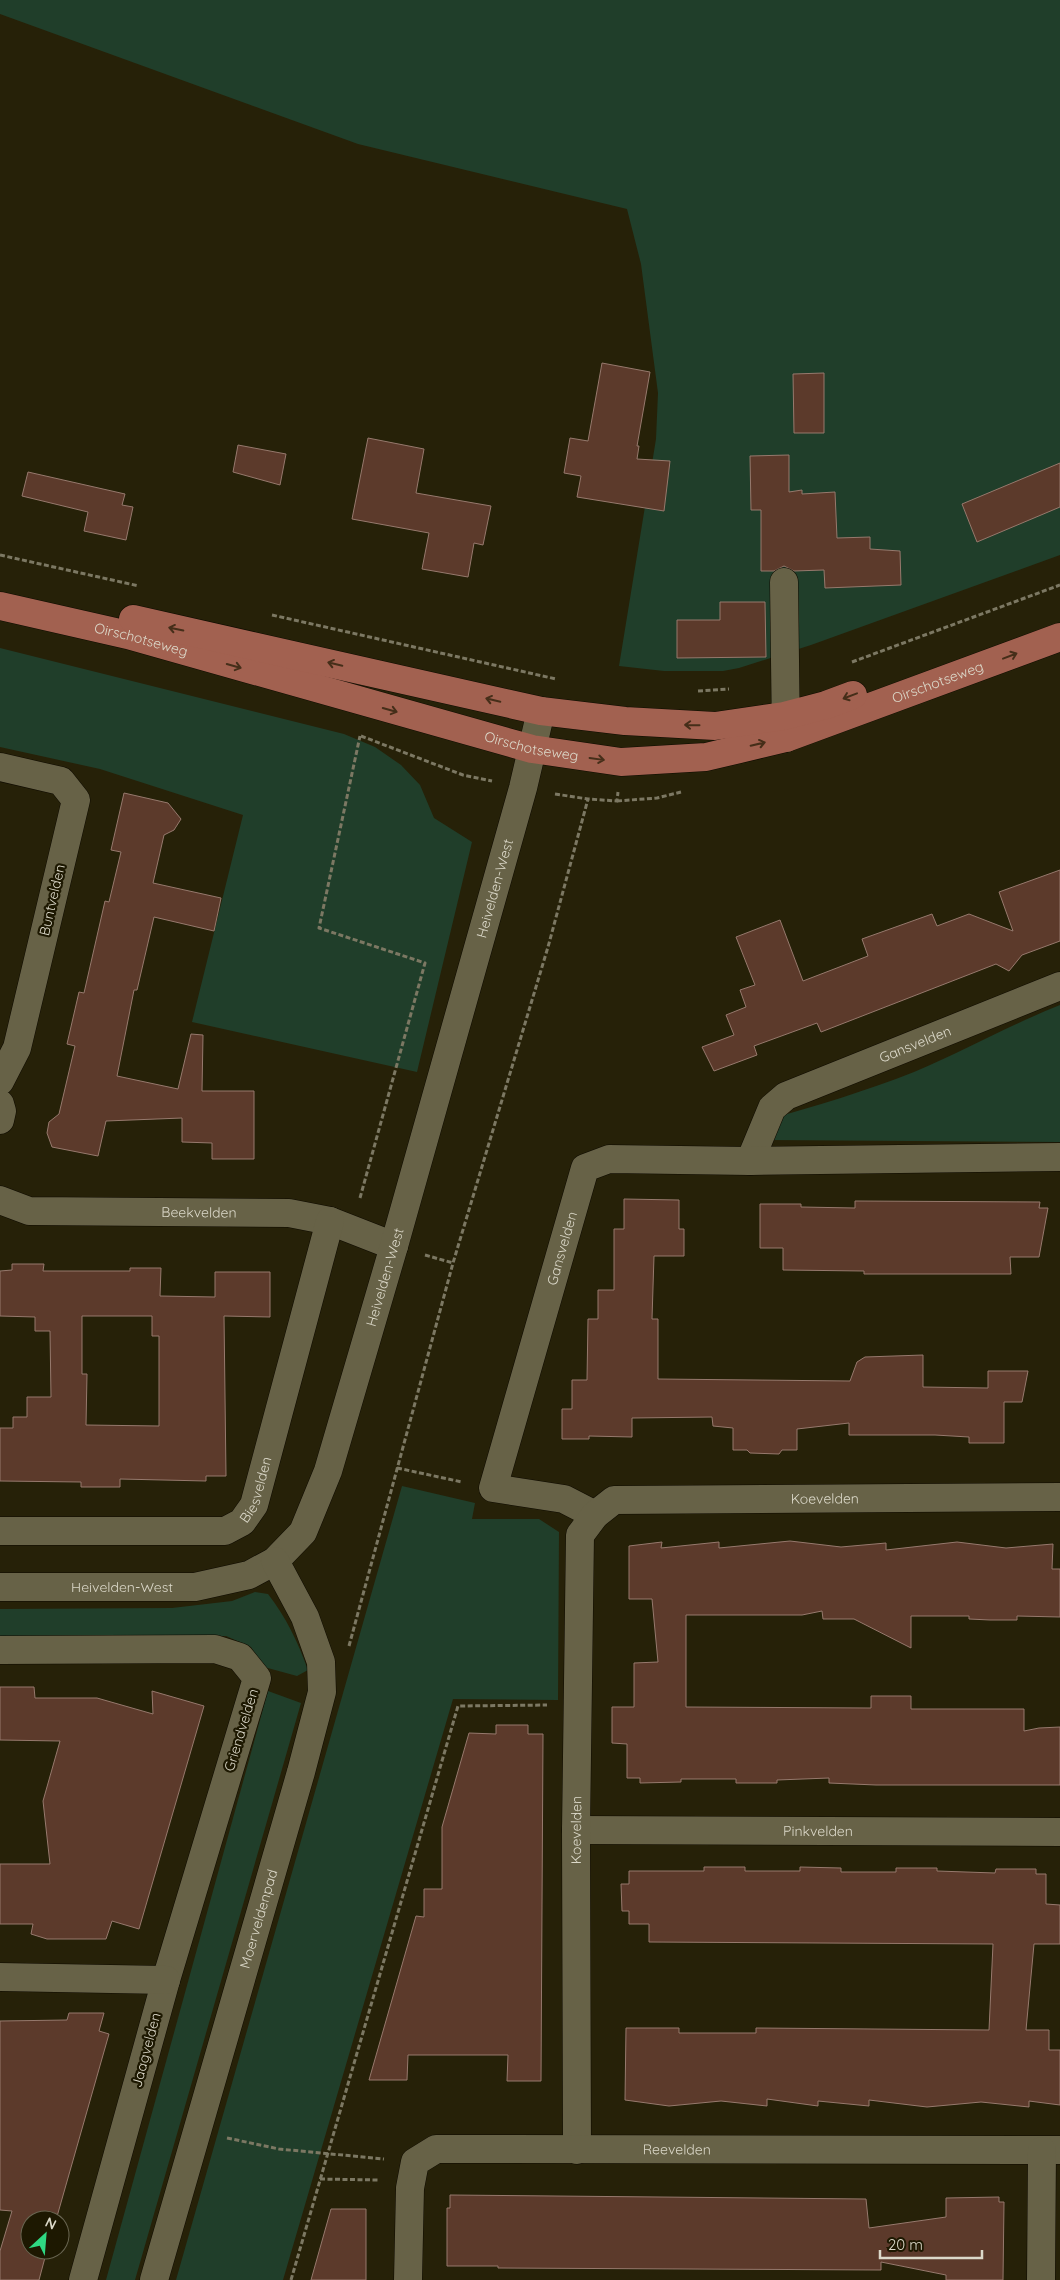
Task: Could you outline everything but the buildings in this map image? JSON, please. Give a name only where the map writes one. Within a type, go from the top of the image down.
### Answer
[{"type":"main road","name":"Oirschotseweg","points":[[0,589],[541,711],[625,721],[715,726],[785,727],[826,705],[1060,617]]},
{"type":"main road","name":"Oirschotseweg","points":[[0,606],[128,635],[532,750],[621,762],[706,757],[785,727],[1060,637]]},
{"type":"street","points":[[784,582],[785,727]]},
{"type":"street","name":"Heivelden-West","points":[[0,1587],[196,1588],[249,1575],[275,1561],[303,1532],[328,1472],[394,1246],[532,750],[541,711]]},
{"type":"street","name":"Buntvelden","points":[[0,767],[61,781],[76,800],[17,1048],[0,1081]]},
{"type":"street","name":"Gansvelden","points":[[750,1161],[772,1108],[786,1096],[1060,986]]},
{"type":"street","points":[[0,1104],[2,1111],[0,1120]]},
{"type":"street","name":"Gansvelden","points":[[493,1488],[585,1168],[609,1159],[750,1161],[1060,1157]]},
{"type":"street","name":"Beekvelden","points":[[0,1200],[29,1211],[288,1213],[341,1225],[394,1246]]},
{"type":"street","name":"Biesvelden","points":[[0,1530],[226,1531],[242,1522],[254,1504],[341,1225]]},
{"type":"street","points":[[493,1488],[564,1499],[595,1515]]},
{"type":"street","name":"Koevelden","points":[[577,2150],[576,1830],[580,1535],[595,1515],[614,1500],[1060,1495]]},
{"type":"street","name":"Moerveldenpad","points":[[154,2280],[301,1772],[322,1692],[321,1662],[306,1617],[275,1561]]},
{"type":"street","name":"Griendvelden","points":[[0,1650],[215,1648],[240,1657],[257,1678],[166,1980]]},
{"type":"street","name":"Pinkvelden","points":[[576,1830],[1060,1832]]},
{"type":"street","points":[[0,1977],[166,1980]]},
{"type":"street","name":"Jaagvelden","points":[[83,2280],[166,1980]]},
{"type":"street","name":"Reevelden","points":[[414,2171],[436,2149],[1051,2151]]},
{"type":"street","points":[[1041,2280],[1051,2151]]},
{"type":"street","points":[[408,2280],[414,2171]]},
{"type":"path","points":[[0,556],[145,587]]},
{"type":"path","points":[[843,666],[1060,585]]},
{"type":"path","points":[[270,615],[559,679]]},
{"type":"path","points":[[696,691],[735,689]]},
{"type":"path","points":[[341,1225],[425,963],[319,928],[360,736]]},
{"type":"path","points":[[322,1692],[344,1665],[453,1263],[548,947],[588,799]]},
{"type":"path","points":[[396,1468],[493,1488]]},
{"type":"path","points":[[291,2280],[458,1706],[578,1705]]},
{"type":"path","points":[[197,2132],[278,2149],[327,2154],[414,2171]]},
{"type":"path","points":[[320,2179],[414,2171]]},
{"type":"green space","points":[[0,0],[1060,0],[1060,555],[811,645],[739,668],[723,671],[664,671],[619,666],[656,439],[658,393],[641,264],[627,209],[358,144],[0,14]]},
{"type":"green space","points":[[0,648],[344,734],[375,747],[401,765],[420,785],[434,818],[472,842],[417,1072],[192,1022],[243,815],[100,769],[0,747]]},
{"type":"green space","points":[[1060,1005],[1060,1142],[768,1140],[766,1120],[878,1086],[914,1072]]},
{"type":"green space","points":[[402,1486],[475,1503],[472,1519],[539,1519],[559,1532],[558,1700],[453,1699],[283,2280],[176,2280]]},
{"type":"green space","points":[[255,1592],[268,1594],[291,1630],[308,1670],[297,1676],[264,1667],[251,1647],[226,1636],[0,1636],[0,1609],[172,1608],[232,1601]]},
{"type":"green space","points":[[268,1691],[301,1703],[135,2280],[106,2280]]}]
